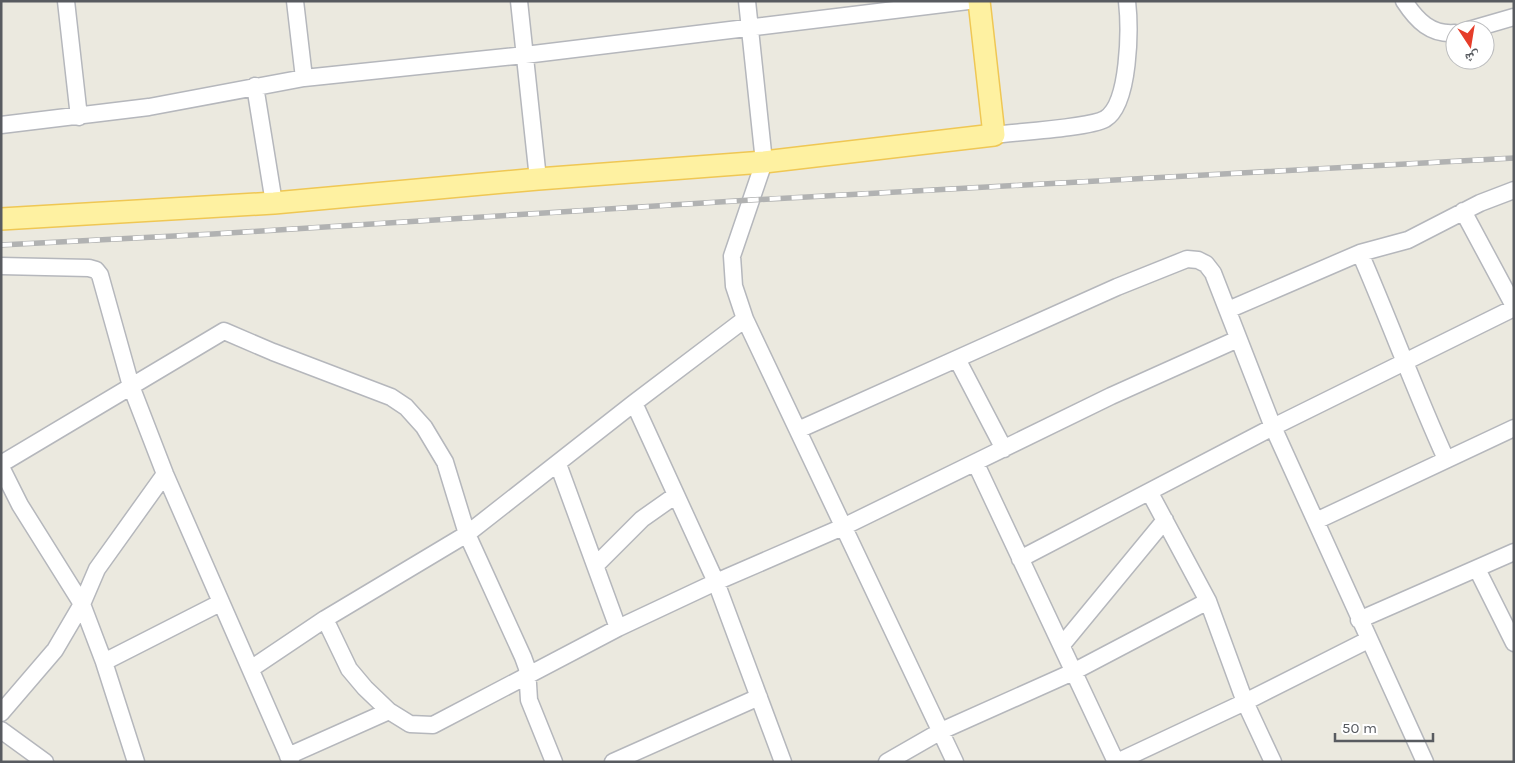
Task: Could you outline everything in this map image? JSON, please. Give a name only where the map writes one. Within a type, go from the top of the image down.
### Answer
[{"type":"main road","points":[[1,219],[274,203],[538,179],[764,162],[994,135],[979,1]]},
{"type":"street","points":[[66,1],[79,117]]},
{"type":"street","points":[[295,1],[304,78]]},
{"type":"street","points":[[520,1],[538,179]]},
{"type":"street","points":[[747,1],[764,162],[732,256],[734,286],[745,319],[845,526],[955,762]]},
{"type":"street","points":[[1,125],[149,107],[304,78],[524,55],[968,1]]},
{"type":"street","points":[[994,135],[1089,124],[1105,119],[1114,110],[1120,98],[1128,48],[1127,1]]},
{"type":"street","points":[[1404,1],[1412,14],[1434,32],[1445,33]]},
{"type":"street","points":[[1495,23],[1514,17]]},
{"type":"street","points":[[255,86],[274,203]]},
{"type":"street","points":[[1228,310],[1360,253],[1408,240],[1463,211],[1514,190]]},
{"type":"street","points":[[1020,559],[1150,493],[1273,427],[1514,307],[1463,211]]},
{"type":"street","points":[[1360,253],[1446,459]]},
{"type":"street","points":[[798,430],[1116,287],[1186,259],[1198,260],[1206,264],[1213,273],[1273,427],[1368,640],[1426,762]]},
{"type":"street","points":[[1,266],[96,270],[100,275],[131,386],[165,474],[220,603],[252,668],[290,759],[389,711]]},
{"type":"street","points":[[252,668],[325,619],[467,534],[745,319]]},
{"type":"street","points":[[136,762],[104,662],[82,604],[20,505],[1,465],[224,331],[273,352],[383,393],[406,407],[438,447],[445,462],[467,534],[523,656],[528,676],[529,700],[554,762]]},
{"type":"street","points":[[325,619],[348,669],[389,711],[410,724],[433,725],[618,628],[716,582],[845,526],[976,464],[1111,396],[1238,339]]},
{"type":"street","points":[[957,359],[1004,449]]},
{"type":"street","points":[[634,403],[716,582],[783,762]]},
{"type":"street","points":[[1316,521],[1514,428]]},
{"type":"street","points":[[558,464],[618,628]]},
{"type":"street","points":[[976,464],[1062,645],[1072,672],[1117,762],[1246,702],[1368,640]]},
{"type":"street","points":[[1,713],[55,650],[82,604],[96,569],[165,474]]},
{"type":"street","points":[[1150,493],[1208,601],[1246,702],[1273,762]]},
{"type":"street","points":[[596,565],[642,518],[676,495]]},
{"type":"street","points":[[1062,645],[1165,520]]},
{"type":"street","points":[[1359,620],[1514,552]]},
{"type":"street","points":[[1477,569],[1514,642]]},
{"type":"street","points":[[887,762],[941,731],[1072,672],[1208,601]]},
{"type":"street","points":[[104,662],[220,603]]},
{"type":"street","points":[[613,762],[759,697]]},
{"type":"street","points":[[1,730],[44,762]]},
{"type":"railway","points":[[1,245],[213,234],[751,200],[1514,158]]}]
